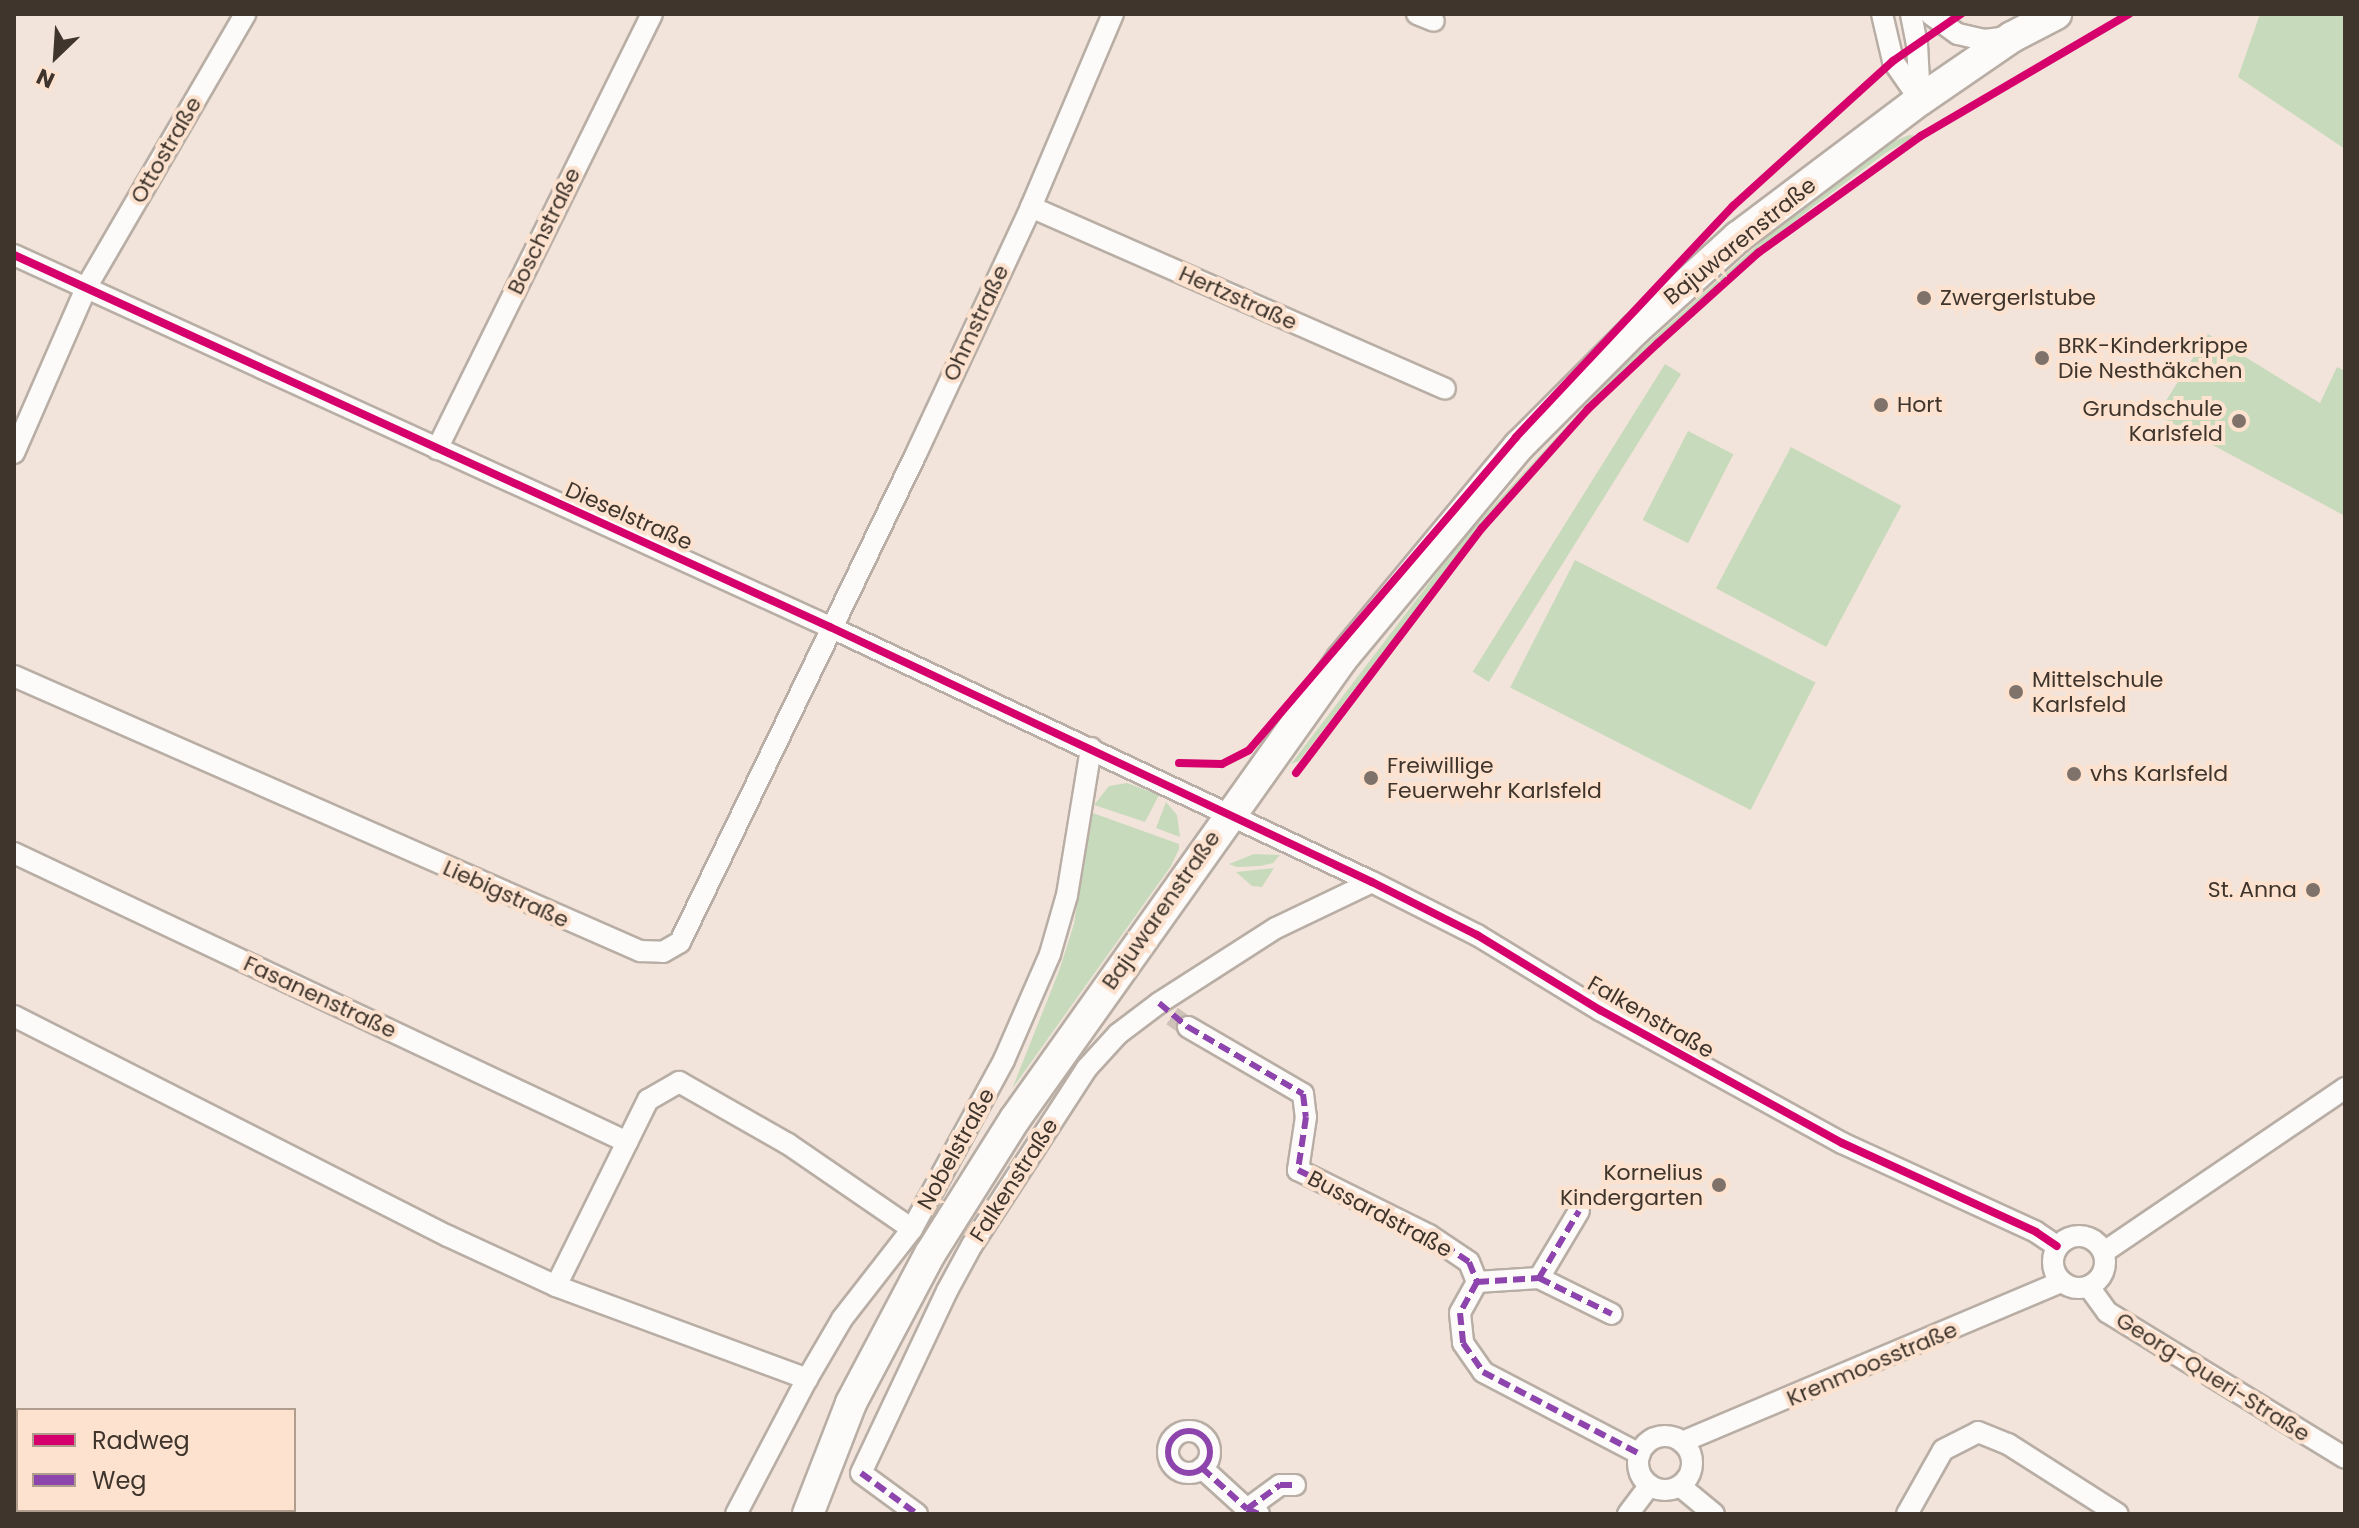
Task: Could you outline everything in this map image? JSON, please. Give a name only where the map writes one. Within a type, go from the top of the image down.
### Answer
[{"type":"main road","name":"Bajuwarenstraße","points":[[808,1514],[851,1403],[930,1254],[1015,1119],[1228,815],[1342,659],[1519,446],[1635,330],[1738,237],[1920,100],[2012,37],[2056,14]]},
{"type":"street","name":"Ottostraße","points":[[87,286],[245,14]]},
{"type":"street","name":"Boschstraße","points":[[437,449],[652,14]]},
{"type":"street","name":"Ohmstraße","points":[[830,627],[1031,207],[1113,14]]},
{"type":"street","points":[[1882,14],[1893,61],[1920,100]]},
{"type":"street","points":[[1911,14],[1917,44],[1920,100]]},
{"type":"street","points":[[1930,14],[1958,34],[1984,40],[2012,37]]},
{"type":"street","name":"Hertzstraße","points":[[1031,207],[1445,389]]},
{"type":"street","name":"Dieselstraße","points":[[14,255],[830,627],[1228,815]]},
{"type":"street","points":[[14,453],[87,286]]},
{"type":"street","name":"Liebigstraße","points":[[14,676],[550,914],[640,951],[663,952],[680,942],[830,627]]},
{"type":"street","name":"Nobelstraße","points":[[736,1514],[842,1319],[912,1229],[1004,1060],[1050,954],[1067,895],[1091,748]]},
{"type":"street","name":"Falkenstraße","points":[[1228,815],[1477,935],[1600,1010],[1842,1143],[2036,1232],[2057,1246]]},
{"type":"street","name":"Fasanenstraße","points":[[14,853],[627,1142]]},
{"type":"street","name":"Falkenstraße","points":[[917,1514],[861,1473],[947,1291],[1028,1156],[1087,1068],[1118,1034],[1173,1015],[1276,928],[1372,882]]},
{"type":"street","name":"Bussardstraße","points":[[1173,1015],[1303,1094],[1306,1117],[1298,1170],[1440,1241],[1469,1262],[1477,1282]]},
{"type":"street","points":[[14,1016],[448,1236],[556,1286],[807,1379]]},
{"type":"street","points":[[556,1286],[648,1100],[679,1082],[788,1144],[912,1229]]},
{"type":"street","points":[[2104,1252],[2345,1088]]},
{"type":"street","points":[[1539,1278],[1579,1211]]},
{"type":"street","points":[[2082,1236],[2095,1240],[2104,1252],[2104,1270],[2089,1287],[2079,1289],[2061,1282],[2054,1271],[2052,1260],[2057,1246],[2067,1238],[2082,1236]]},
{"type":"street","points":[[1612,1314],[1539,1278],[1497,1278],[1477,1282],[1460,1313],[1463,1343],[1483,1372],[1640,1454]]},
{"type":"street","name":"Krenmoosstraße","points":[[1682,1442],[2061,1282]]},
{"type":"street","name":"Georg-Queri-Straße","points":[[2089,1287],[2107,1312],[2345,1458]]},
{"type":"street","points":[[1907,1514],[1943,1450],[1978,1432],[2008,1444],[2118,1514]]},
{"type":"street","points":[[1658,1437],[1682,1442],[1692,1465],[1680,1486],[1665,1490],[1650,1485],[1639,1471],[1644,1446],[1658,1437]]},
{"type":"street","points":[[1202,1468],[1253,1511],[1280,1485],[1295,1485]]},
{"type":"street","points":[[1628,1514],[1650,1485]]},
{"type":"street","points":[[1680,1486],[1714,1514]]},
{"type":"green space","points":[[2260,14],[2345,14],[2345,149],[2238,77]]},
{"type":"green space","points":[[1909,135],[1917,136],[1887,152],[1810,209],[1745,262],[1605,388],[1491,512],[1299,761],[1291,764],[1462,540],[1617,371],[1772,232],[1885,145]]},
{"type":"green space","points":[[2208,334],[2320,403],[2337,367],[2345,371],[2345,516],[2157,415]]},
{"type":"green space","points":[[1665,364],[1681,374],[1489,682],[1473,672]]},
{"type":"green space","points":[[1688,431],[1733,454],[1688,543],[1643,520]]},
{"type":"green space","points":[[1791,447],[1901,506],[1826,647],[1716,588]]},
{"type":"green space","points":[[1575,560],[1816,683],[1751,810],[1510,687]]},
{"type":"green space","points":[[1127,783],[1159,795],[1145,822],[1094,805],[1109,786]]},
{"type":"green space","points":[[1166,802],[1177,815],[1180,837],[1156,828]]},
{"type":"green space","points":[[1090,812],[1179,844],[1179,849],[1171,866],[1012,1089],[1059,971],[1074,924]]},
{"type":"green space","points":[[1254,854],[1280,855],[1273,863],[1260,866],[1237,867],[1229,864]]},
{"type":"green space","points":[[1274,868],[1262,887],[1252,886],[1236,872]]},
{"type":"green space","points":[[14,1425],[16,1512],[201,1514],[14,1514]]},
{"type":"tunnel","points":[[1172,1016],[1188,1027]]},
{"type":"marked path","points":[[1159,1003],[1188,1027],[1303,1094],[1306,1117],[1298,1170],[1429,1235],[1469,1262],[1477,1282],[1460,1313],[1463,1343],[1483,1372],[1640,1454]]},
{"type":"marked path","points":[[1539,1278],[1579,1211]]},
{"type":"marked path","points":[[1477,1282],[1539,1278],[1612,1314]]},
{"type":"marked path","points":[[1189,1431],[1204,1437],[1210,1452],[1204,1467],[1189,1473],[1174,1467],[1168,1452],[1174,1437],[1189,1431]]},
{"type":"marked path","points":[[1202,1468],[1247,1509],[1259,1514]]},
{"type":"marked path","points":[[861,1473],[917,1514]]},
{"type":"marked path","points":[[1247,1509],[1280,1485],[1295,1485]]},
{"type":"marked path","points":[[42,1512],[50,1514]]},
{"type":"marked path","points":[[58,1514],[64,1512]]},
{"type":"marked path","points":[[70,1512],[77,1514]]},
{"type":"cycle path","points":[[1179,763],[1222,764],[1249,750],[1516,437],[1733,206],[1893,61],[1961,14]]},
{"type":"cycle path","points":[[1296,773],[1482,528],[1588,409],[1658,343],[1758,253],[1921,136],[2129,14]]},
{"type":"cycle path","points":[[14,255],[830,627],[1372,882],[1477,935],[1600,1010],[1842,1143],[2036,1232],[2057,1246]]},
{"type":"place","name":"Zwergerlstube","points":[[1924,298]]},
{"type":"place","name":"BRK-Kinderkrippe Die Nesthäkchen","points":[[2042,358]]},
{"type":"place","name":"Hort","points":[[1881,405]]},
{"type":"place","name":"Grundschule Karlsfeld","points":[[2239,421]]},
{"type":"place","name":"Mittelschule Karlsfeld","points":[[2016,692]]},
{"type":"place","name":"vhs Karlsfeld","points":[[2074,774]]},
{"type":"place","name":"Freiwillige Feuerwehr Karlsfeld","points":[[1371,778]]},
{"type":"place","name":"St. Anna","points":[[2313,890]]},
{"type":"place","name":"Kornelius Kindergarten","points":[[1719,1185]]}]
